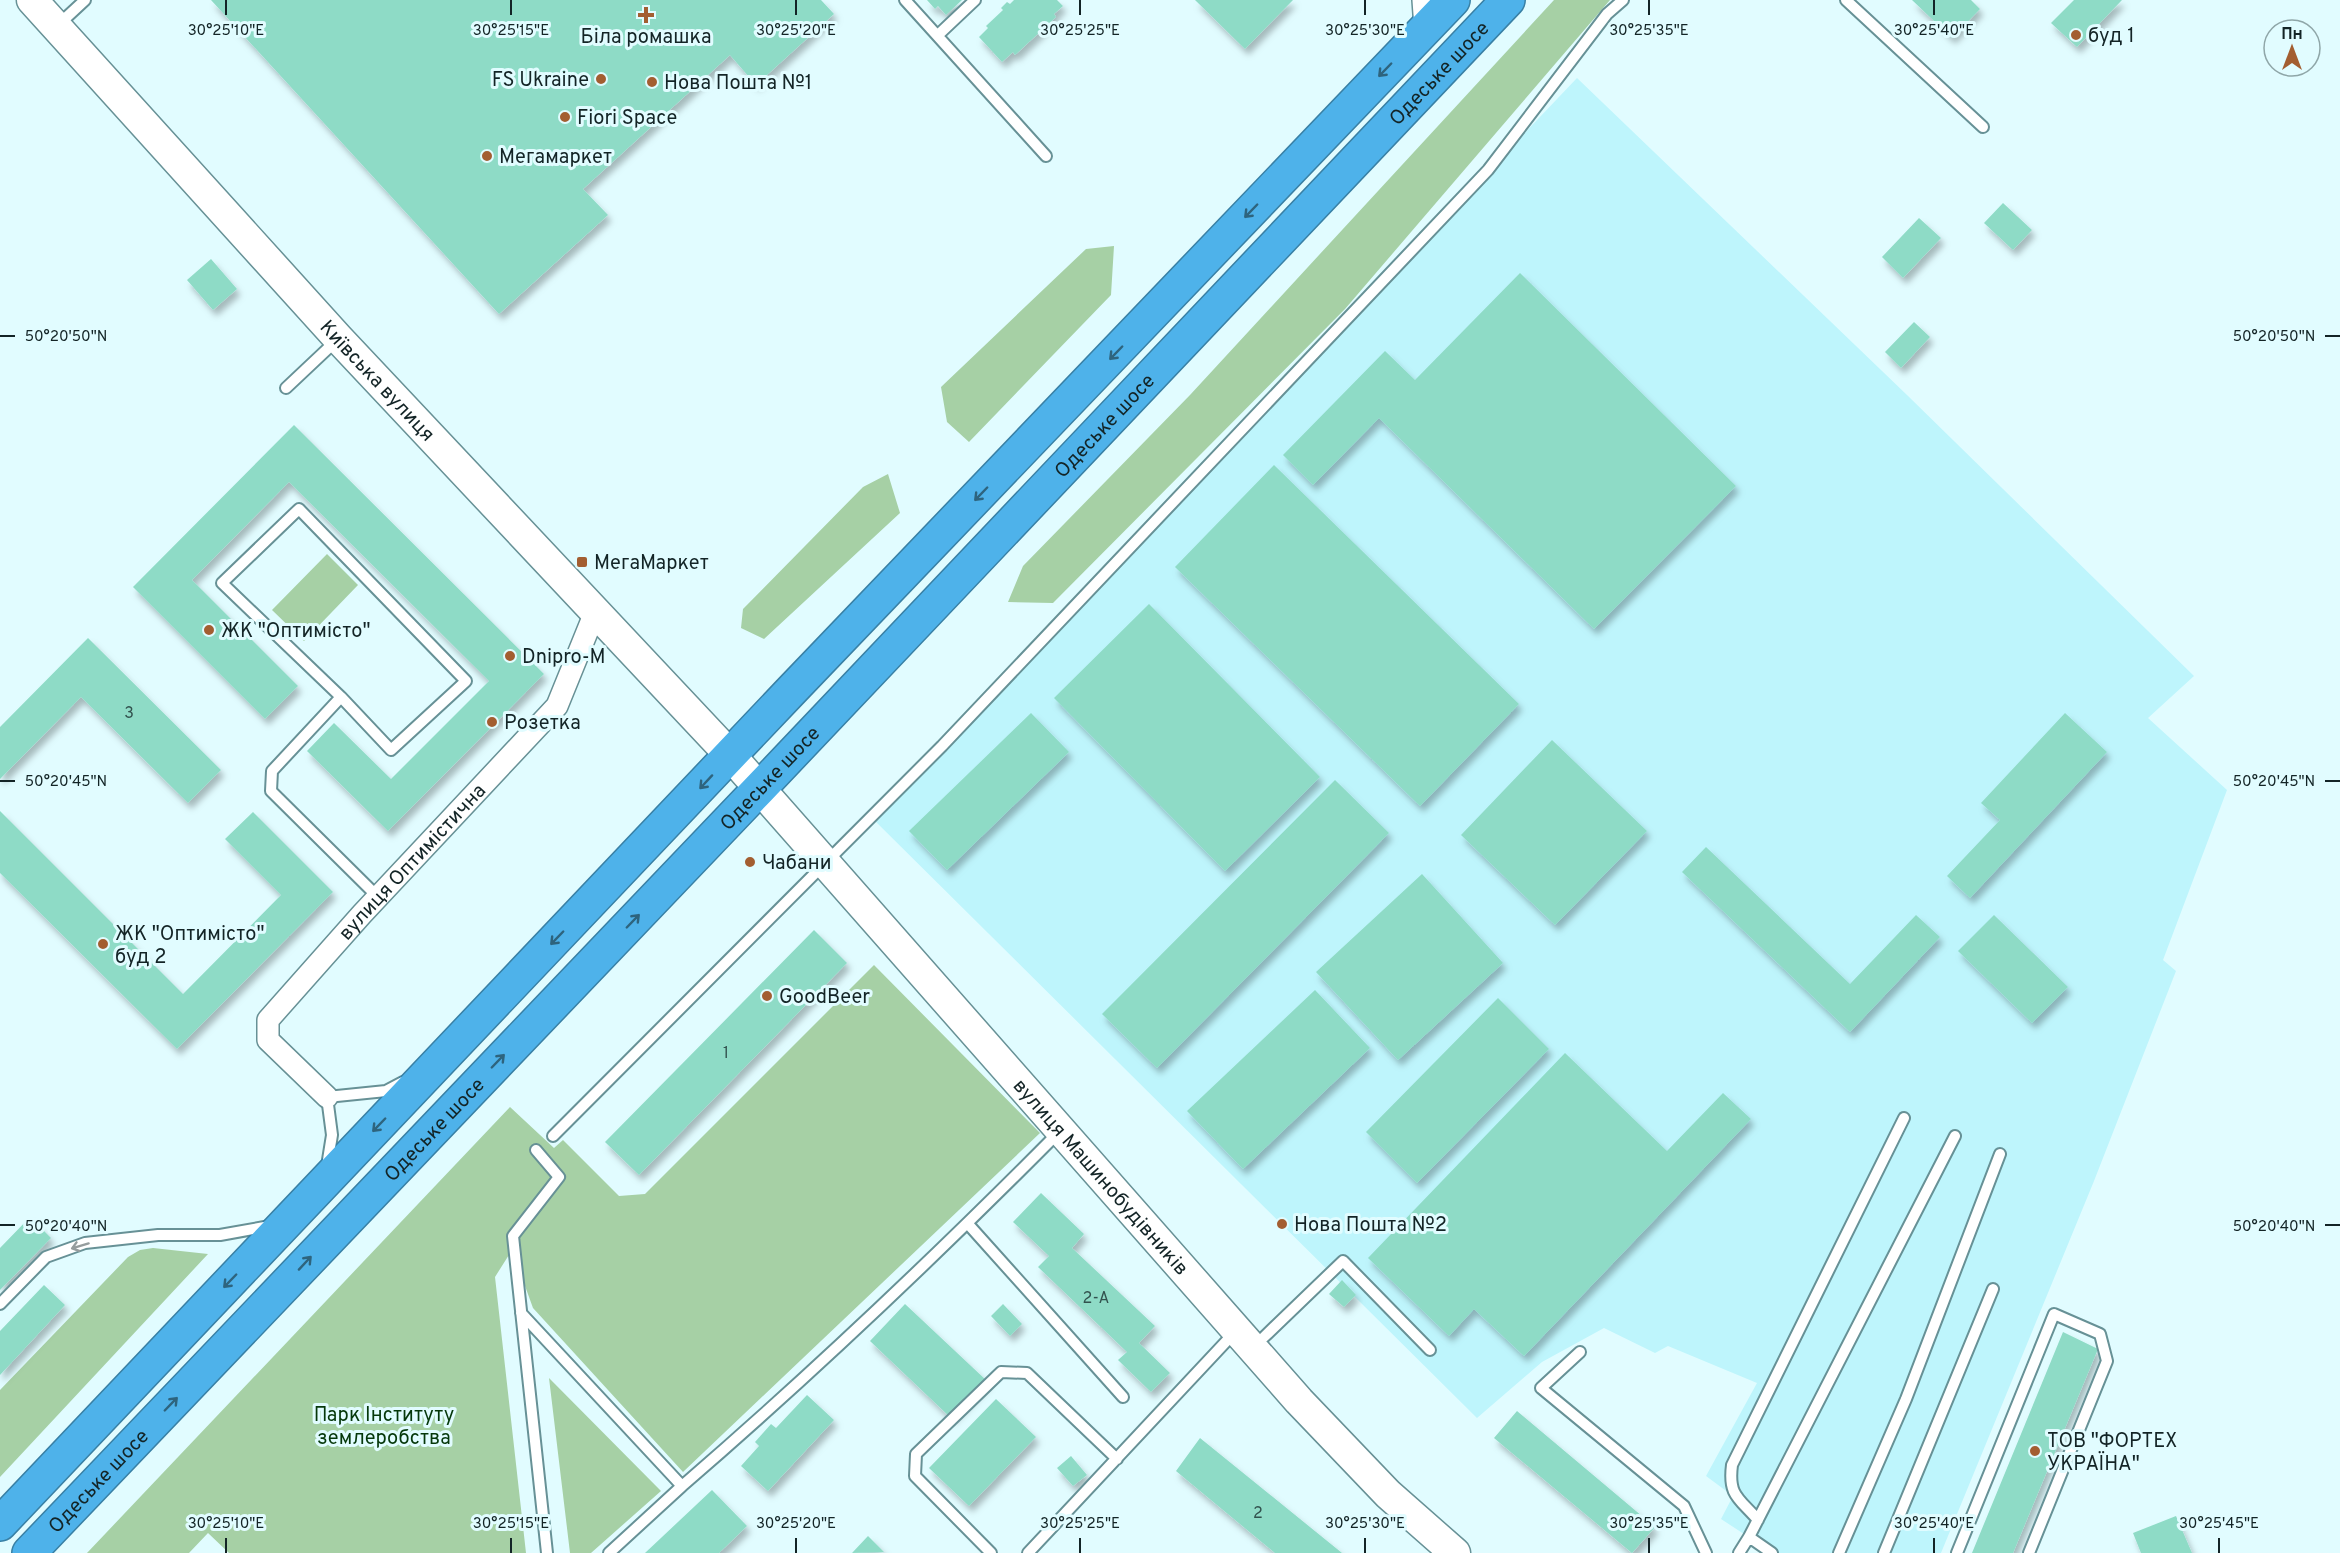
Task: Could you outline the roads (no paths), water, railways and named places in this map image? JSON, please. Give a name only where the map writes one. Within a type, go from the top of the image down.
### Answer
[{"type":"highway","name":"Одеське шосе","points":[[0,1524],[731,756],[1424,14],[1453,0]]},
{"type":"highway","name":"Одеське шосе","points":[[29,1553],[1508,0]]},
{"type":"street","name":"Київська вулиця","points":[[32,0],[338,338],[596,610],[760,788]]},
{"type":"street","name":"вулиця Оптимістична","points":[[327,1097],[268,1040],[268,1020],[378,897],[557,706],[596,610]]},
{"type":"street","name":"вулиця Машинобудівників","points":[[760,788],[1061,1131],[1250,1334],[1299,1401],[1388,1494],[1455,1553]]},
{"type":"lane","points":[[57,27],[85,0]]},
{"type":"lane","points":[[905,0],[1046,156]]},
{"type":"lane","points":[[938,35],[975,0]]},
{"type":"lane","points":[[553,1136],[942,746],[1488,170],[1607,14],[1623,0]]},
{"type":"lane","points":[[1846,0],[1983,127]]},
{"type":"lane","points":[[285,388],[338,338]]},
{"type":"lane","points":[[299,509],[466,681],[392,750],[341,697],[222,583],[299,509]]},
{"type":"lane","points":[[341,697],[272,771],[271,791],[378,897]]},
{"type":"lane","points":[[323,1184],[332,1135],[327,1097],[386,1091],[438,1063]]},
{"type":"lane","points":[[1758,1520],[1732,1490],[1730,1480],[1732,1465],[1904,1118]]},
{"type":"lane","points":[[609,1553],[765,1413],[968,1224],[1061,1131]]},
{"type":"lane","points":[[1739,1553],[1955,1136]]},
{"type":"lane","points":[[536,1150],[559,1177],[513,1236],[547,1553]]},
{"type":"lane","points":[[1839,1553],[1906,1399],[2000,1154]]},
{"type":"lane","points":[[0,1304],[46,1257],[85,1243],[158,1235],[220,1235],[285,1224]]},
{"type":"lane","points":[[968,1224],[1123,1397]]},
{"type":"lane","points":[[1028,1553],[1117,1459],[1250,1334],[1343,1261],[1430,1350]]},
{"type":"lane","points":[[1884,1553],[1994,1289]]},
{"type":"lane","points":[[521,1312],[682,1486]]},
{"type":"lane","points":[[1957,1553],[2054,1314],[2100,1334],[2107,1361],[2029,1553]]},
{"type":"lane","points":[[1580,1352],[1541,1388],[1684,1506],[1706,1553]]},
{"type":"lane","points":[[991,1553],[915,1476],[916,1454],[1001,1372],[1028,1373],[1117,1459]]},
{"type":"lane","points":[[1749,1537],[1772,1553]]},
{"type":"place","name":"Біла ромашка","points":[[646,15]]},
{"type":"place","name":"буд 1","points":[[2076,35]]},
{"type":"place","name":"FS Ukraine","points":[[601,79]]},
{"type":"place","name":"Нова Пошта №1","points":[[652,82]]},
{"type":"place","name":"Fiori Space","points":[[565,117]]},
{"type":"place","name":"Мегамаркет","points":[[487,156]]},
{"type":"place","name":"МегаМаркет","points":[[582,562]]},
{"type":"place","name":"ЖК \"Оптимісто\"","points":[[209,630]]},
{"type":"place","name":"Dnipro-M","points":[[510,656]]},
{"type":"place","name":"Розетка","points":[[492,722]]},
{"type":"place","name":"Чабани","points":[[750,862]]},
{"type":"place","name":"ЖК \"Оптимісто\" буд 2","points":[[103,944]]},
{"type":"place","name":"GoodBeer","points":[[767,996]]},
{"type":"place","name":"Нова Пошта №2","points":[[1282,1224]]},
{"type":"place","name":"ТОВ \"ФОРТЕХ УКРАЇНА\"","points":[[2035,1451]]},
{"type":"park label","name":"Парк Інституту землеробства","points":[[384,1426]]}]
